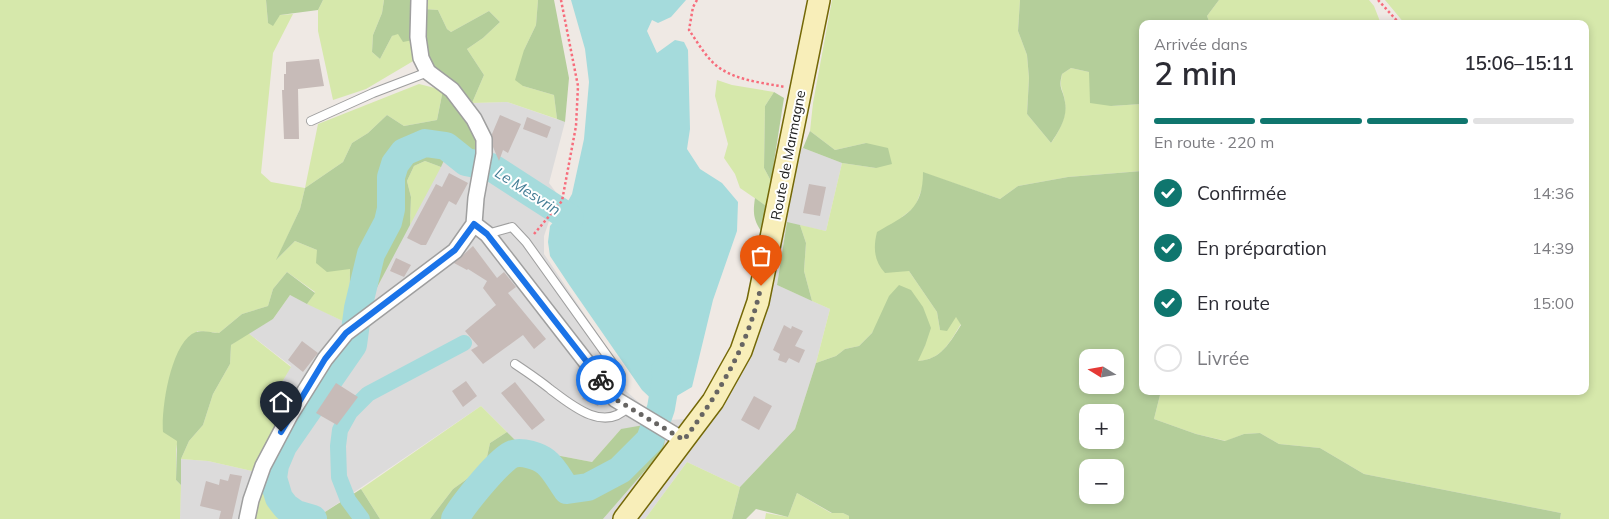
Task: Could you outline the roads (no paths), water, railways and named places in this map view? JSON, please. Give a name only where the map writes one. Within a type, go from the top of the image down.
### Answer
[{"type":"main road","name":"Route de Marmagne","points":[[624,519],[676,435],[713,401],[741,351],[758,302],[818,0]]},
{"type":"street","points":[[247,519],[250,500],[263,466],[290,415],[325,359],[346,333],[455,250],[474,224],[479,176],[484,154],[484,139],[474,119],[452,90],[428,72],[421,58],[418,36],[419,0]]},
{"type":"street","points":[[474,224],[487,234],[615,399],[676,435]]},
{"type":"lane","points":[[312,121],[373,93],[428,72]]},
{"type":"lane","points":[[487,234],[512,227],[526,242],[621,375],[618,383],[610,392]]},
{"type":"lane","points":[[515,364],[565,402],[590,416],[607,417],[620,415],[628,407]]},
{"type":"water","points":[[571,0],[686,0],[671,17],[658,23],[652,20],[647,31],[657,53],[675,40],[684,42],[688,50],[690,129],[687,149],[700,169],[722,183],[738,202],[737,231],[713,300],[692,387],[661,408],[642,390],[550,256],[548,242],[550,226],[562,212],[572,194],[584,139],[589,82],[585,49]]},
{"type":"waterway","name":"Le Mesvrin","points":[[313,519],[296,514],[286,507],[279,498],[273,478],[275,465],[283,446],[353,345],[358,308],[371,254],[388,222],[391,209],[391,177],[395,164],[404,152],[425,143],[446,146],[466,162],[491,167],[570,218]]},
{"type":"waterway","points":[[362,519],[348,500],[339,477],[338,446],[340,430],[350,412],[368,394],[464,343]]},
{"type":"waterway","name":"Le Mesvrin","points":[[455,519],[465,504],[499,464],[513,454],[526,454],[543,460],[552,468],[567,490],[588,487],[620,470],[650,440],[661,408],[667,373],[665,371]]}]
